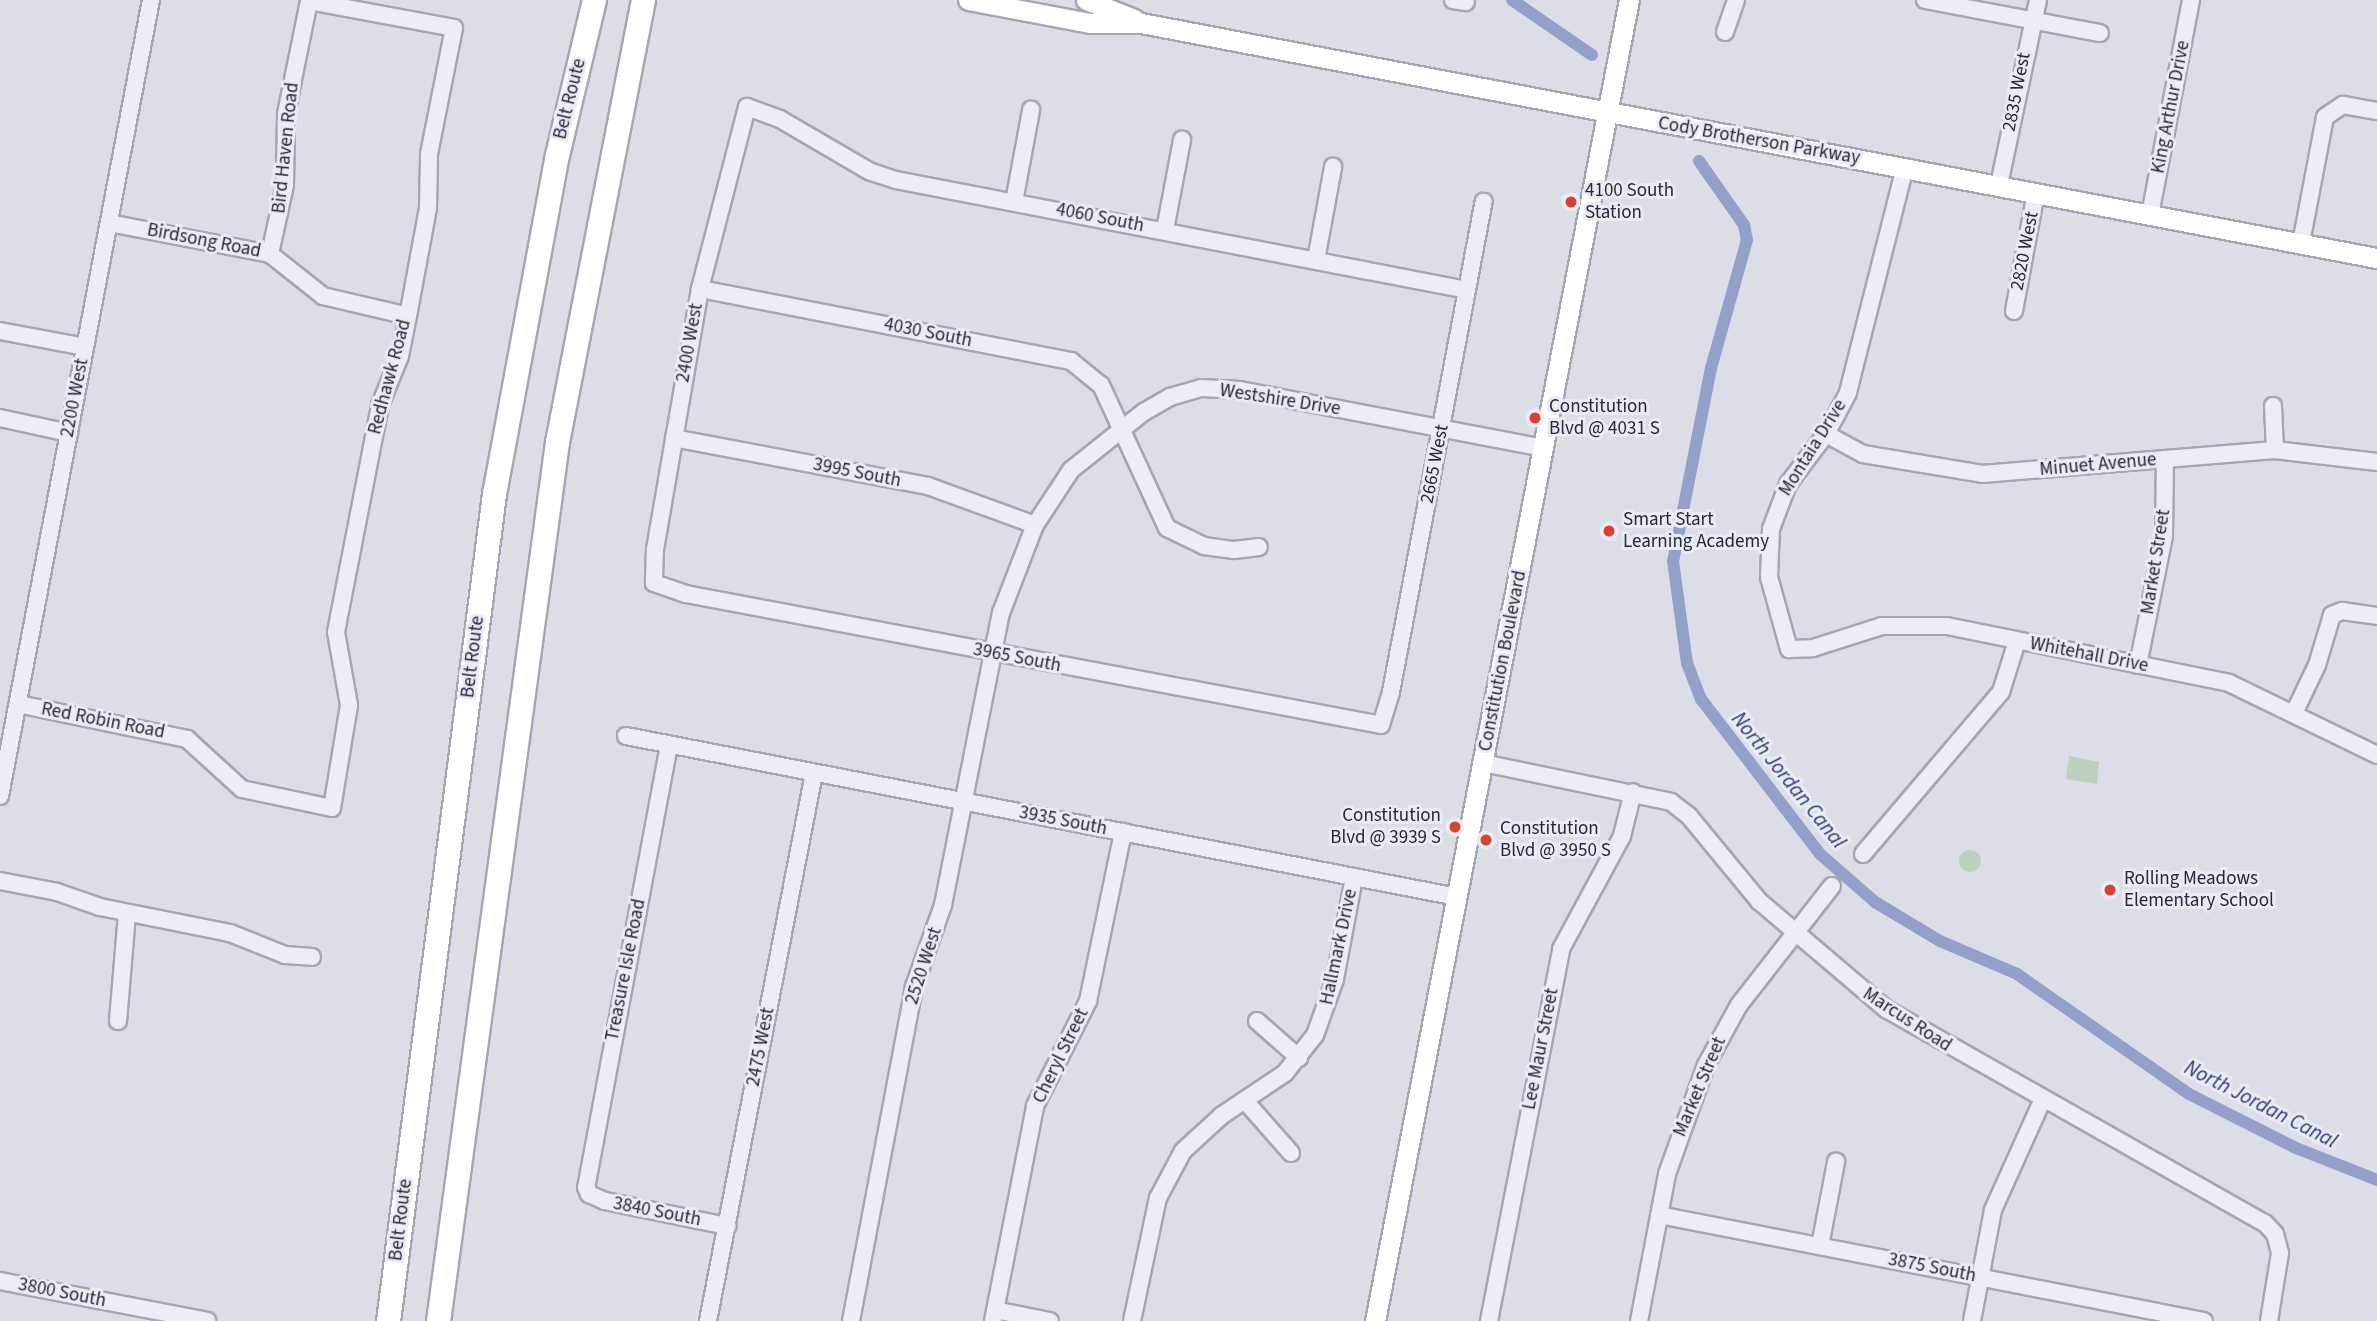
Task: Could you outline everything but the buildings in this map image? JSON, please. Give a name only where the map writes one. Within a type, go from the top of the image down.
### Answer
[{"type":"highway","name":"Belt Route","points":[[389,1316],[494,494],[557,155],[594,0]]},
{"type":"highway","points":[[438,1320],[557,442],[643,0]]},
{"type":"main road","name":"Cody Brotherson Parkway","points":[[968,0],[1090,23],[1141,23],[2377,258]]},
{"type":"main road","name":"Cody Brotherson Parkway","points":[[1086,0],[1141,23]]},
{"type":"main road","name":"Constitution Boulevard","points":[[1375,1321],[1610,114],[1629,0]]},
{"type":"street","name":"2200 West","points":[[0,796],[151,0]]},
{"type":"street","points":[[1725,32],[1736,0]]},
{"type":"street","points":[[1925,0],[2100,33]]},
{"type":"street","name":"2835 West","points":[[1999,185],[2038,0]]},
{"type":"street","name":"King Arthur Drive","points":[[2150,215],[2192,0]]},
{"type":"street","name":"Redhawk Road","points":[[309,1],[454,28],[429,154],[428,208],[408,316],[400,356],[380,405],[336,632],[349,705],[332,808]]},
{"type":"street","name":"Bird Haven Road","points":[[270,254],[285,185],[286,114],[309,1]]},
{"type":"street","points":[[2301,243],[2325,117],[2343,105],[2377,111]]},
{"type":"street","name":"4060 South","points":[[747,107],[780,119],[869,171],[1014,202],[1468,289]]},
{"type":"street","name":"2400 West","points":[[654,583],[674,438],[700,289],[747,107]]},
{"type":"street","points":[[1014,202],[1031,110]]},
{"type":"street","points":[[1165,230],[1182,140]]},
{"type":"street","points":[[1315,260],[1333,167]]},
{"type":"street","name":"Montaia Drive","points":[[1790,649],[1769,577],[1771,529],[1788,484],[1826,434],[1853,378],[1905,167]]},
{"type":"street","name":"2820 West","points":[[2014,310],[2036,192]]},
{"type":"street","name":"2665 West","points":[[1381,725],[1484,202]]},
{"type":"street","name":"Birdsong Road","points":[[109,223],[270,254],[323,296],[408,316]]},
{"type":"street","name":"4030 South","points":[[700,289],[1072,361],[1101,385],[1167,528],[1204,546],[1234,550],[1259,547]]},
{"type":"street","points":[[0,331],[85,347]]},
{"type":"street","name":"Westshire Drive","points":[[992,653],[1008,591],[1035,526],[1072,470],[1121,428],[1170,397],[1220,388],[1545,448]]},
{"type":"street","points":[[2273,406],[2275,450]]},
{"type":"street","points":[[0,418],[68,433]]},
{"type":"street","name":"Minuet Avenue","points":[[1826,434],[1863,454],[1972,474],[2275,450],[2377,462]]},
{"type":"street","name":"3995 South","points":[[674,438],[928,486],[1035,526]]},
{"type":"street","name":"Market Street","points":[[2138,665],[2164,536],[2165,459]]},
{"type":"street","name":"3965 South","points":[[654,583],[686,594],[1381,725]]},
{"type":"street","points":[[2294,713],[2317,665],[2332,615],[2342,611],[2377,616]]},
{"type":"street","name":"Whitehall Drive","points":[[1790,649],[1812,648],[1869,629],[1908,623],[1947,626],[2229,683],[2377,755]]},
{"type":"street","points":[[1863,855],[2001,692],[2017,641]]},
{"type":"street","name":"2520 West","points":[[850,1321],[914,987],[943,905],[992,653]]},
{"type":"street","name":"Red Robin Road","points":[[18,704],[187,739],[242,789],[332,808]]},
{"type":"street","name":"3935 South","points":[[626,736],[1457,897]]},
{"type":"street","name":"Treasure Isle Road","points":[[589,1194],[586,1178],[668,745]]},
{"type":"street","name":"Marcus Road","points":[[1483,763],[1664,799],[1683,811],[1759,901],[1886,1009],[2270,1228],[2280,1253],[2269,1321]]},
{"type":"street","name":"2475 West","points":[[708,1321],[814,773]]},
{"type":"street","name":"Lee Maur Street","points":[[1489,1321],[1561,949],[1622,836],[1633,792]]},
{"type":"street","name":"Cheryl Street","points":[[994,1316],[1035,1106],[1088,1001],[1123,832]]},
{"type":"street","name":"Hallmark Drive","points":[[1132,1321],[1151,1223],[1170,1171],[1202,1131],[1246,1102],[1299,1058],[1327,1009],[1354,877]]},
{"type":"street","points":[[0,881],[127,913],[230,933],[285,955],[312,957]]},
{"type":"street","name":"Market Street","points":[[1639,1321],[1676,1142],[1706,1065],[1739,1005],[1832,886]]},
{"type":"street","points":[[118,1021],[127,913]]},
{"type":"street","points":[[1257,1021],[1299,1058]]},
{"type":"street","points":[[1972,1321],[1978,1277],[2000,1189],[2043,1099]]},
{"type":"street","points":[[1246,1102],[1292,1153]]},
{"type":"street","points":[[1821,1246],[1836,1162]]},
{"type":"street","name":"3840 South","points":[[589,1194],[727,1226]]},
{"type":"street","name":"3875 South","points":[[1660,1215],[2204,1321]]},
{"type":"street","name":"3800 South","points":[[0,1281],[207,1321]]},
{"type":"street","points":[[994,1316],[1050,1321]]},
{"type":"green space","points":[[2069,756],[2099,762],[2097,784],[2066,779]]},
{"type":"green space","points":[[1970,850],[1978,853],[1981,861],[1978,869],[1970,872],[1962,869],[1959,861],[1962,853]]},
{"type":"waterway","name":"North Jordan Canal","points":[[1512,0],[1592,55]]},
{"type":"waterway","name":"North Jordan Canal","points":[[1699,161],[1744,225],[1747,240],[1711,368],[1673,561],[1687,663],[1701,699],[1820,854],[1875,902],[1940,941],[2017,974],[2189,1094],[2296,1148],[2377,1180]]},
{"type":"place","name":"4100 South Station","points":[[1571,202]]},
{"type":"place","name":"Constitution Blvd @ 4031 S","points":[[1535,418]]},
{"type":"place","name":"Smart Start Learning Academy","points":[[1609,531]]},
{"type":"place","name":"Constitution Blvd @ 3939 S","points":[[1455,827]]},
{"type":"place","name":"Constitution Blvd @ 3950 S","points":[[1486,840]]},
{"type":"place","name":"Rolling Meadows Elementary School","points":[[2110,890]]}]
